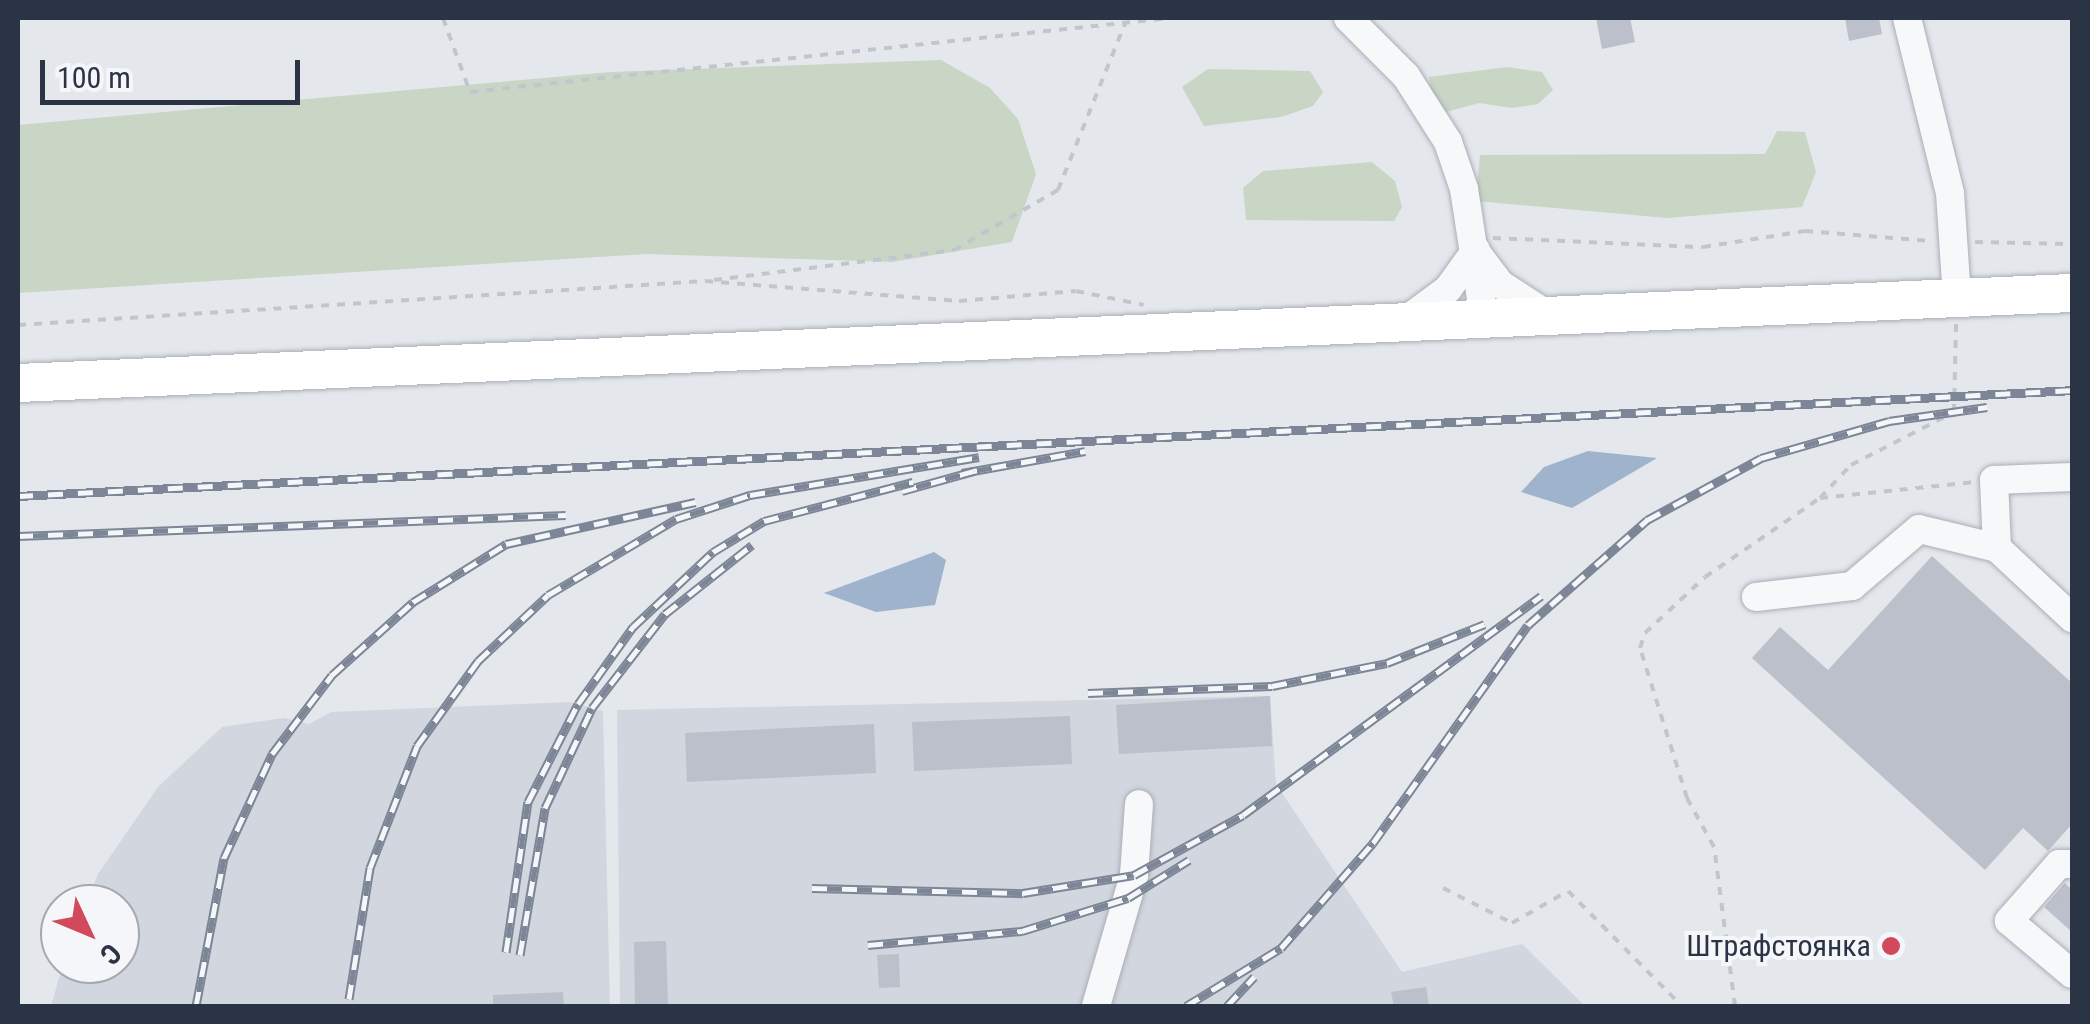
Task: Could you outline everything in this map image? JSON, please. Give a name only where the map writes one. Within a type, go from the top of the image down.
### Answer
[{"type":"highway","points":[[18,382],[2072,294]]},
{"type":"street","points":[[1348,18],[1431,110],[1474,243],[1484,318]]},
{"type":"street","points":[[1907,18],[1954,241],[1957,299]]},
{"type":"street","points":[[1474,243],[1500,284],[1548,315]]},
{"type":"street","points":[[1406,320],[1448,289],[1474,243]]},
{"type":"street","points":[[1997,548],[1994,480],[2072,477]]},
{"type":"street","points":[[1756,597],[1852,586],[1920,529],[1997,548],[2072,618]]},
{"type":"street","points":[[1096,1006],[1134,874],[1138,804]]},
{"type":"street","points":[[2072,864],[2058,864],[2009,922],[2072,974]]},
{"type":"path","points":[[443,18],[470,92],[1170,18]]},
{"type":"path","points":[[18,326],[705,281],[954,250],[1058,190],[1126,21]]},
{"type":"path","points":[[1474,243],[1703,247],[1805,231],[2072,244]]},
{"type":"path","points":[[705,281],[960,301],[1076,290],[1152,306]]},
{"type":"path","points":[[1735,1006],[1714,847],[1688,798],[1640,648],[1705,578],[1820,498],[1851,464],[1954,412],[1957,299]]},
{"type":"path","points":[[1820,498],[1994,480]]},
{"type":"path","points":[[1443,888],[1512,922],[1568,890],[1682,1006]]},
{"type":"shaded area","points":[[1270,696],[1276,784],[1402,972],[1522,944],[1585,1006],[620,1006],[617,710]]},
{"type":"shaded area","points":[[570,702],[603,711],[610,1006],[51,1006],[57,984],[140,984],[140,884],[94,884],[158,787],[222,727],[284,718],[309,724],[331,712]]},
{"type":"green space","points":[[941,60],[990,88],[1018,119],[1036,174],[1012,242],[892,262],[647,254],[18,293],[18,125],[610,72]]},
{"type":"green space","points":[[1507,67],[1542,72],[1553,90],[1538,104],[1512,108],[1479,103],[1446,112],[1432,98],[1429,77]]},
{"type":"green space","points":[[1208,69],[1310,71],[1323,92],[1313,106],[1281,117],[1204,126],[1182,87]]},
{"type":"green space","points":[[1777,131],[1805,132],[1816,172],[1802,207],[1667,218],[1476,201],[1480,155],[1765,154]]},
{"type":"green space","points":[[1372,162],[1395,181],[1402,207],[1394,221],[1246,220],[1243,188],[1263,171]]},
{"type":"water","points":[[1588,451],[1657,458],[1572,508],[1521,492],[1544,467]]},
{"type":"water","points":[[934,552],[946,560],[935,605],[876,612],[824,593]]},
{"type":"building","points":[[1596,18],[1630,18],[1635,42],[1602,49]]},
{"type":"building","points":[[1845,18],[1879,18],[1882,34],[1849,41]]},
{"type":"building","points":[[1932,556],[2072,683],[2072,824],[2048,851],[2023,828],[1985,870],[1752,658],[1780,627],[1828,670]]},
{"type":"building","points":[[1270,696],[1272,746],[1119,754],[1116,705]]},
{"type":"building","points":[[1070,716],[1072,764],[914,771],[912,722]]},
{"type":"building","points":[[874,724],[876,773],[687,782],[685,733]]},
{"type":"building","points":[[2065,883],[2072,890],[2072,932],[2044,907]]},
{"type":"building","points":[[666,941],[668,1006],[635,1006],[634,942]]},
{"type":"building","points":[[899,954],[900,987],[879,988],[877,955]]},
{"type":"building","points":[[1426,987],[1429,1006],[1394,1006],[1391,992]]},
{"type":"building","points":[[563,992],[564,1006],[493,1006],[493,995]]},
{"type":"railway","points":[[18,496],[2072,390]]},
{"type":"railway","points":[[1186,1006],[1281,948],[1373,843],[1528,625],[1647,520],[1761,458],[1889,421],[1987,407]]},
{"type":"railway","points":[[962,473],[1085,451]]},
{"type":"railway","points":[[349,999],[370,868],[417,746],[478,661],[548,595],[676,519],[750,495],[979,457]]},
{"type":"railway","points":[[902,491],[974,471]]},
{"type":"railway","points":[[506,952],[528,802],[578,704],[633,627],[713,552],[764,521],[913,482]]},
{"type":"railway","points":[[196,1006],[224,858],[272,754],[332,675],[413,602],[506,544],[695,502]]},
{"type":"railway","points":[[18,536],[566,515]]},
{"type":"railway","points":[[520,955],[545,808],[592,708],[665,614],[752,545]]},
{"type":"railway","points":[[812,888],[1023,893],[1134,875],[1243,815],[1541,596]]},
{"type":"railway","points":[[1088,693],[1272,686],[1387,663],[1485,624]]},
{"type":"railway","points":[[868,945],[1022,931],[1128,898],[1189,860]]},
{"type":"railway","points":[[1227,1006],[1254,977]]},
{"type":"place","name":"Штрафстоянка","points":[[1891,946]]}]
